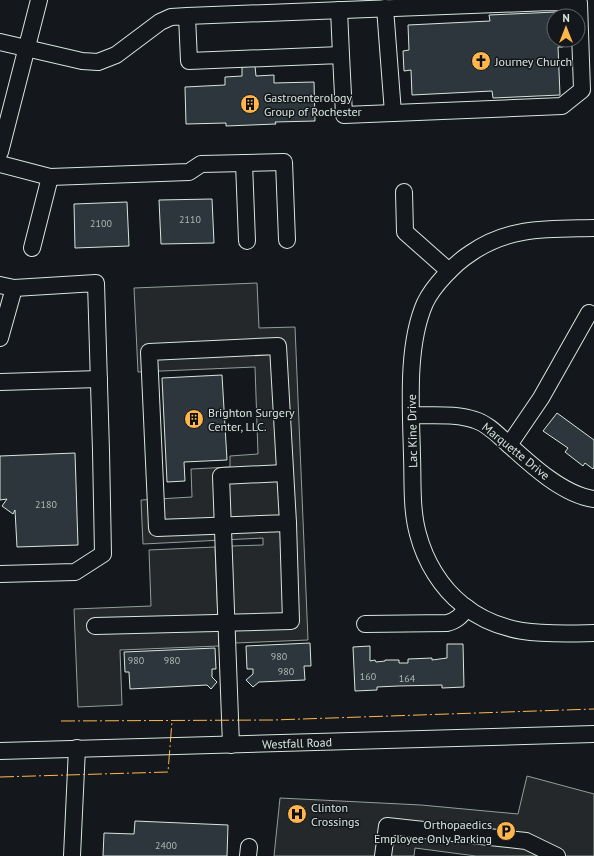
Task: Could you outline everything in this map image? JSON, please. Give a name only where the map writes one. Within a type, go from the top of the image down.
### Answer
[{"type":"street","points":[[0,152],[39,0]]},
{"type":"street","points":[[0,42],[82,62],[98,62],[116,55],[160,22],[171,17],[385,8],[550,2],[579,3],[582,90],[562,106],[344,115],[339,10]]},
{"type":"street","points":[[385,8],[392,113]]},
{"type":"street","points":[[187,16],[189,61],[341,55]]},
{"type":"street","points":[[0,164],[50,177],[189,172],[201,164],[284,162],[287,240]]},
{"type":"street","points":[[244,163],[247,241]]},
{"type":"street","points":[[32,248],[50,177]]},
{"type":"street","points":[[404,192],[405,232],[450,271]]},
{"type":"street","name":"Lac Kine Drive","points":[[594,228],[539,230],[512,233],[490,241],[470,253],[437,285],[426,302],[419,319],[414,338],[412,357],[413,495],[418,534],[425,556],[436,575],[451,595],[466,608],[484,619],[514,630],[547,634],[594,633]]},
{"type":"street","points":[[0,338],[7,286],[96,283],[103,554],[75,572],[0,574]]},
{"type":"street","points":[[509,445],[541,398],[589,313]]},
{"type":"street","points":[[95,626],[292,621],[288,523],[278,346],[149,352],[157,528],[288,523]]},
{"type":"street","points":[[0,382],[99,379]]},
{"type":"street","name":"Marquette Drive","points":[[412,415],[453,416],[477,420],[493,430],[550,479],[569,490],[588,498],[594,498]]},
{"type":"street","points":[[231,745],[221,476],[285,473]]},
{"type":"street","points":[[365,624],[447,623],[457,619],[466,608]]},
{"type":"street","name":"Westfall Road","points":[[0,751],[594,734]]},
{"type":"street","points":[[72,856],[77,748]]},
{"type":"street","points":[[383,856],[387,826],[526,841],[557,856]]},
{"type":"shaded area","points":[[257,283],[259,328],[295,327],[308,640],[235,643],[231,546],[263,545],[263,538],[143,544],[141,500],[192,497],[191,469],[230,467],[230,456],[258,454],[255,367],[138,372],[134,288]]},
{"type":"shaded area","points":[[215,547],[219,646],[120,650],[122,705],[78,707],[74,609],[151,606],[149,550]]},
{"type":"shaded area","points":[[527,776],[594,794],[594,856],[476,856],[415,848],[414,856],[274,856],[280,798],[421,805],[518,814]]},
{"type":"building","name":"Journey Church","points":[[546,12],[546,48],[558,48],[560,95],[493,98],[492,91],[412,95],[411,70],[404,71],[403,51],[409,50],[408,25],[490,21],[489,15]]},
{"type":"building","name":"Gastroenterology Group of Rochester","points":[[255,66],[256,76],[274,75],[274,83],[314,82],[315,121],[275,122],[276,124],[226,126],[226,123],[186,124],[185,87],[225,85],[225,77],[242,76],[242,67]]},
{"type":"building","points":[[212,199],[214,243],[161,244],[159,200]]},
{"type":"building","points":[[127,202],[129,246],[75,248],[74,204]]},
{"type":"building","name":"Brighton Surgery Center, LLC.","points":[[222,375],[227,460],[184,462],[185,481],[167,482],[162,378]]},
{"type":"building","points":[[557,413],[594,440],[593,469],[585,463],[583,466],[565,452],[568,448],[543,431]]},
{"type":"building","points":[[75,453],[78,545],[17,547],[15,510],[13,514],[2,506],[7,499],[0,500],[0,456]]},
{"type":"building","points":[[310,643],[311,666],[304,666],[305,680],[259,682],[253,687],[246,680],[253,674],[253,669],[247,669],[246,646]]},
{"type":"building","points":[[447,644],[463,644],[464,687],[442,688],[442,685],[398,686],[377,687],[377,690],[355,691],[353,647],[370,646],[370,661],[375,660],[376,662],[385,660],[399,660],[399,663],[408,663],[408,659],[432,658],[432,660],[447,658]]},
{"type":"building","points":[[215,648],[216,669],[212,669],[212,677],[217,682],[211,689],[207,685],[130,689],[129,672],[125,672],[124,652]]},
{"type":"building","points":[[135,821],[228,825],[227,856],[103,856],[104,833],[134,834]]},
{"type":"power","points":[[61,721],[273,720],[594,709]]},
{"type":"power","points":[[0,777],[168,772],[172,721]]},
{"type":"place","name":"Journey Church","points":[[481,61]]},
{"type":"place","name":"Gastroenterology Group of Rochester","points":[[250,104]]},
{"type":"place","name":"Brighton Surgery Center, LLC.","points":[[194,419]]},
{"type":"place","name":"Clinton Crossings","points":[[297,814]]},
{"type":"place","name":"Orthopaedics Employee Only Parking","points":[[506,831]]}]
